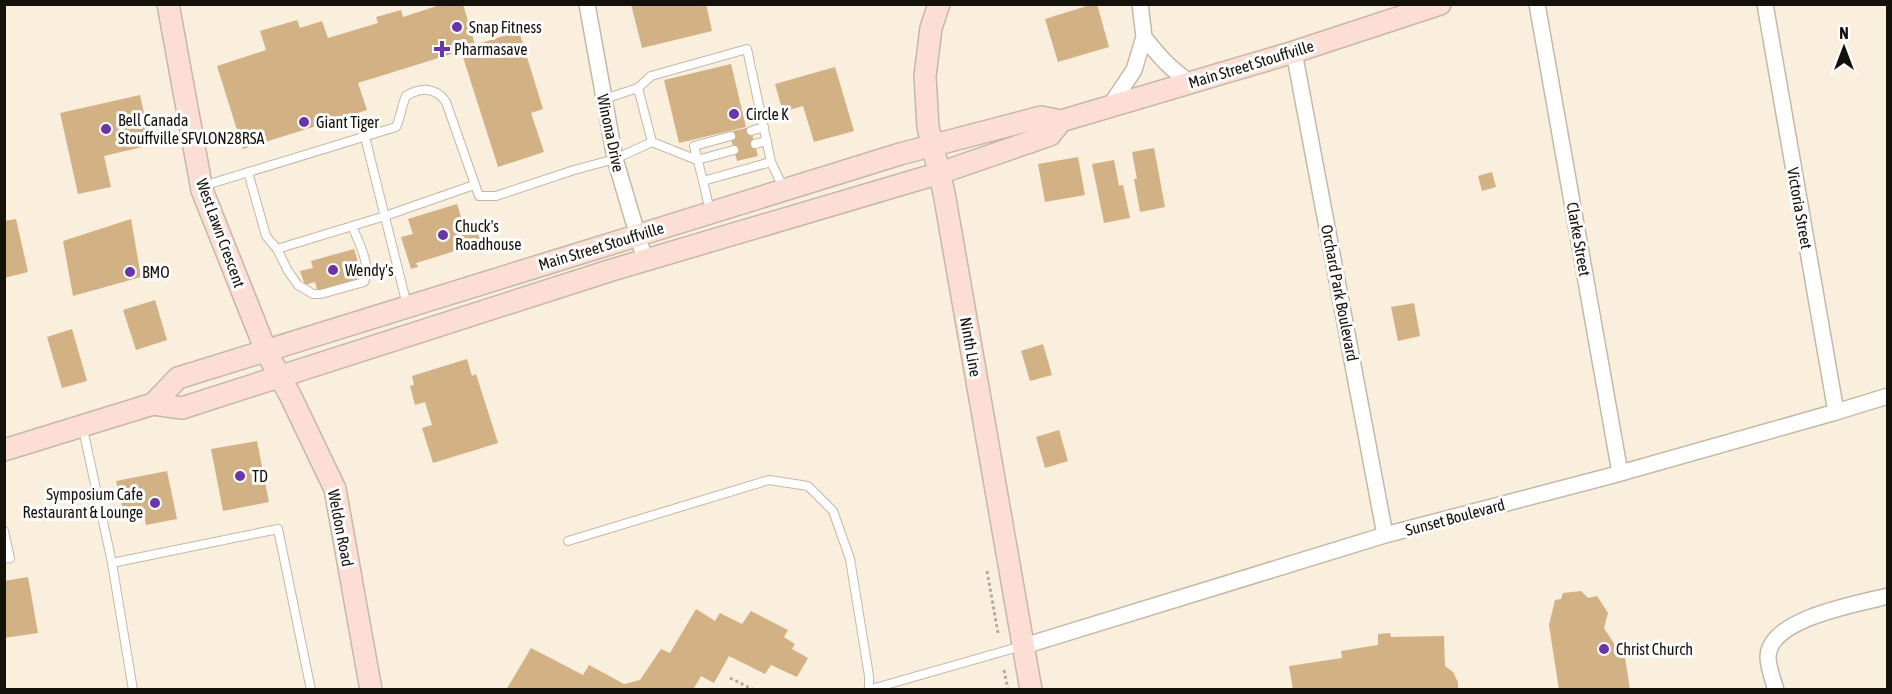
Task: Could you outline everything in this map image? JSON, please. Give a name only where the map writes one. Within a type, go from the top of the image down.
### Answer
[{"type":"main road","name":"West Lawn Crescent","points":[[168,4],[202,186],[266,351],[281,376]]},
{"type":"main road","name":"Ninth Line","points":[[939,4],[931,28],[926,76],[928,127],[940,173],[1031,690]]},
{"type":"main road","name":"Main Street Stouffville","points":[[153,404],[178,378],[638,235],[934,145],[1041,117],[1061,121],[1294,52],[1440,4]]},
{"type":"main road","name":"Main Street Stouffville","points":[[4,450],[153,404],[182,408],[645,260],[940,173],[1050,135],[1061,121]]},
{"type":"main road","name":"Weldon Road","points":[[281,376],[335,489],[371,690]]},
{"type":"street","name":"Winona Drive","points":[[587,4],[615,159],[645,260]]},
{"type":"street","points":[[1110,106],[1134,70],[1144,37],[1140,4]]},
{"type":"street","name":"Clarke Street","points":[[1537,4],[1620,473]]},
{"type":"street","name":"Victoria Street","points":[[1765,4],[1836,412]]},
{"type":"street","points":[[1144,37],[1175,73],[1190,82]]},
{"type":"street","name":"Orchard Park Boulevard","points":[[1294,52],[1385,535]]},
{"type":"street","name":"Sunset Boulevard","points":[[1024,646],[1385,535],[1620,473],[1887,396]]},
{"type":"street","points":[[1776,690],[1768,657],[1773,642],[1783,633],[1795,624],[1827,612],[1887,596]]},
{"type":"lane","points":[[604,99],[638,88],[651,76],[747,49],[771,162],[785,191]]},
{"type":"lane","points":[[638,88],[652,142]]},
{"type":"lane","points":[[202,186],[396,127],[406,96],[412,92],[433,90],[441,94],[446,102],[479,196],[496,196],[615,159],[652,142],[697,160],[734,150]]},
{"type":"lane","points":[[751,131],[764,127]]},
{"type":"lane","points":[[710,213],[694,146],[731,136]]},
{"type":"lane","points":[[365,137],[407,307]]},
{"type":"lane","points":[[755,144],[767,141]]},
{"type":"lane","points":[[703,182],[771,162]]},
{"type":"lane","points":[[248,172],[266,236],[277,249],[298,285],[313,294],[321,294],[364,282],[367,270],[352,226]]},
{"type":"lane","points":[[277,249],[474,185]]},
{"type":"lane","points":[[82,425],[112,563],[133,690]]},
{"type":"lane","points":[[568,541],[769,480],[808,486],[833,511],[850,559],[869,676],[869,689],[1024,646]]},
{"type":"lane","points":[[112,563],[278,529],[311,690]]},
{"type":"lane","points":[[4,531],[10,558],[4,559]]},
{"type":"path","points":[[987,570],[998,633]]},
{"type":"path","points":[[1004,670],[1008,690]]},
{"type":"path","points":[[730,678],[754,690]]},
{"type":"building","points":[[443,4],[463,4],[475,45],[519,31],[543,109],[531,113],[544,152],[498,167],[461,51],[358,83],[367,110],[243,149],[217,66],[266,50],[260,31],[297,20],[300,28],[322,21],[328,38],[378,23],[376,17],[401,10],[403,17]]},
{"type":"building","points":[[631,4],[706,4],[712,31],[642,48]]},
{"type":"building","points":[[1097,4],[1109,47],[1058,62],[1045,19]]},
{"type":"building","points":[[731,64],[746,127],[679,143],[664,80]]},
{"type":"building","points":[[835,67],[854,131],[814,142],[803,106],[783,112],[775,84]]},
{"type":"building","name":"Bell Canada Stouffville SFVLON28RSA","points":[[140,95],[151,145],[104,156],[111,187],[78,194],[60,113]]},
{"type":"building","name":"Circle K","points":[[750,127],[758,156],[737,161],[729,132]]},
{"type":"building","points":[[1154,148],[1165,207],[1140,212],[1132,152]]},
{"type":"building","points":[[1078,157],[1085,195],[1045,202],[1038,164]]},
{"type":"building","points":[[1114,160],[1119,186],[1123,185],[1130,218],[1104,223],[1092,164]]},
{"type":"building","points":[[1492,172],[1496,187],[1482,191],[1478,176]]},
{"type":"building","name":"Chuck's Roadhouse","points":[[457,204],[464,227],[475,224],[481,243],[416,263],[418,267],[411,269],[401,237],[413,234],[408,219]]},
{"type":"building","points":[[16,219],[28,272],[4,278],[4,221]]},
{"type":"building","points":[[131,219],[141,277],[73,296],[63,241]]},
{"type":"building","name":"Wendy's","points":[[354,249],[363,279],[318,293],[315,282],[305,285],[300,271],[313,268],[311,261]]},
{"type":"building","points":[[155,300],[167,340],[136,350],[123,310]]},
{"type":"building","points":[[1414,303],[1420,336],[1398,341],[1391,307]]},
{"type":"building","points":[[72,329],[87,381],[62,388],[47,337]]},
{"type":"building","points":[[1043,344],[1052,375],[1030,381],[1021,351]]},
{"type":"building","points":[[467,359],[472,376],[476,374],[498,443],[433,463],[422,428],[432,425],[425,402],[415,405],[410,386],[414,385],[412,376]]},
{"type":"building","points":[[1059,430],[1068,461],[1045,468],[1036,437]]},
{"type":"building","name":"TD","points":[[257,441],[269,502],[223,511],[211,449]]},
{"type":"building","points":[[167,471],[177,519],[146,525],[142,507],[123,511],[116,481]]},
{"type":"building","points":[[28,577],[38,633],[4,638],[4,581]]},
{"type":"building","points":[[1581,591],[1588,598],[1597,596],[1608,613],[1604,628],[1615,645],[1623,644],[1630,690],[1559,690],[1549,625],[1555,600],[1561,599],[1563,593]]},
{"type":"building","points":[[696,609],[715,621],[720,613],[742,624],[751,611],[788,630],[784,637],[795,644],[792,649],[808,658],[797,677],[771,665],[765,674],[729,656],[714,683],[701,676],[693,690],[506,690],[531,648],[583,675],[589,665],[624,684],[640,680],[661,649],[670,653]]},
{"type":"building","points":[[1390,633],[1391,637],[1444,636],[1445,666],[1453,672],[1458,682],[1458,690],[1293,690],[1289,666],[1342,658],[1341,651],[1378,645],[1378,634]]},
{"type":"place","name":"Snap Fitness","points":[[457,27]]},
{"type":"place","name":"Pharmasave","points":[[442,49]]},
{"type":"place","name":"Circle K","points":[[734,114]]},
{"type":"place","name":"Giant Tiger","points":[[304,122]]},
{"type":"place","name":"Bell Canada Stouffville SFVLON28RSA","points":[[106,129]]},
{"type":"place","name":"Chuck's Roadhouse","points":[[443,235]]},
{"type":"place","name":"Wendy's","points":[[333,270]]},
{"type":"place","name":"BMO","points":[[130,272]]},
{"type":"place","name":"TD","points":[[240,476]]},
{"type":"place","name":"Symposium Cafe Restaurant & Lounge","points":[[155,503]]},
{"type":"place","name":"Christ Church","points":[[1604,649]]}]
